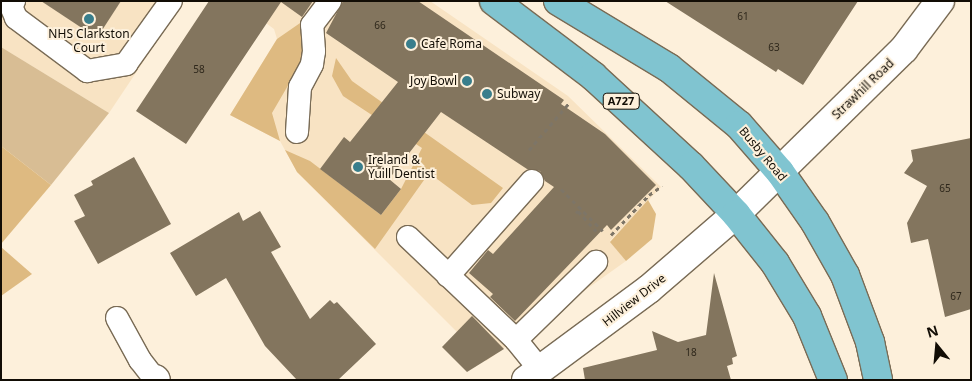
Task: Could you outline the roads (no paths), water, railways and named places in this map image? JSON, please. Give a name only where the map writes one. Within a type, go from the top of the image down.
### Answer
[{"type":"main road","name":"A727","points":[[494,1],[594,76],[691,166],[736,214],[775,263],[807,316],[833,380]]},
{"type":"main road","name":"Busby Road","points":[[558,1],[669,68],[739,125],[780,172],[815,222],[844,275],[870,342],[878,380]]},
{"type":"street","name":"Strawhill Road","points":[[736,214],[904,49],[940,1]]},
{"type":"street","name":"Hillview Drive","points":[[534,375],[649,289],[736,214]]},
{"type":"lane","points":[[14,1],[11,6],[16,18],[87,71],[126,64],[171,1]]},
{"type":"lane","points":[[297,132],[300,87],[312,64],[314,51],[312,25],[330,1]]},
{"type":"lane","points":[[448,276],[532,181]]},
{"type":"lane","points":[[408,237],[516,340],[534,375]]},
{"type":"lane","points":[[516,340],[596,262]]},
{"type":"lane","points":[[117,318],[140,360],[155,379]]},
{"type":"place","name":"NHS Clarkston Court","points":[[89,19]]},
{"type":"place","name":"Cafe Roma","points":[[411,44]]},
{"type":"place","name":"Joy Bowl","points":[[467,81]]},
{"type":"place","name":"Subway","points":[[487,94]]},
{"type":"place","name":"Ireland & Yuill Dentist","points":[[358,167]]}]
